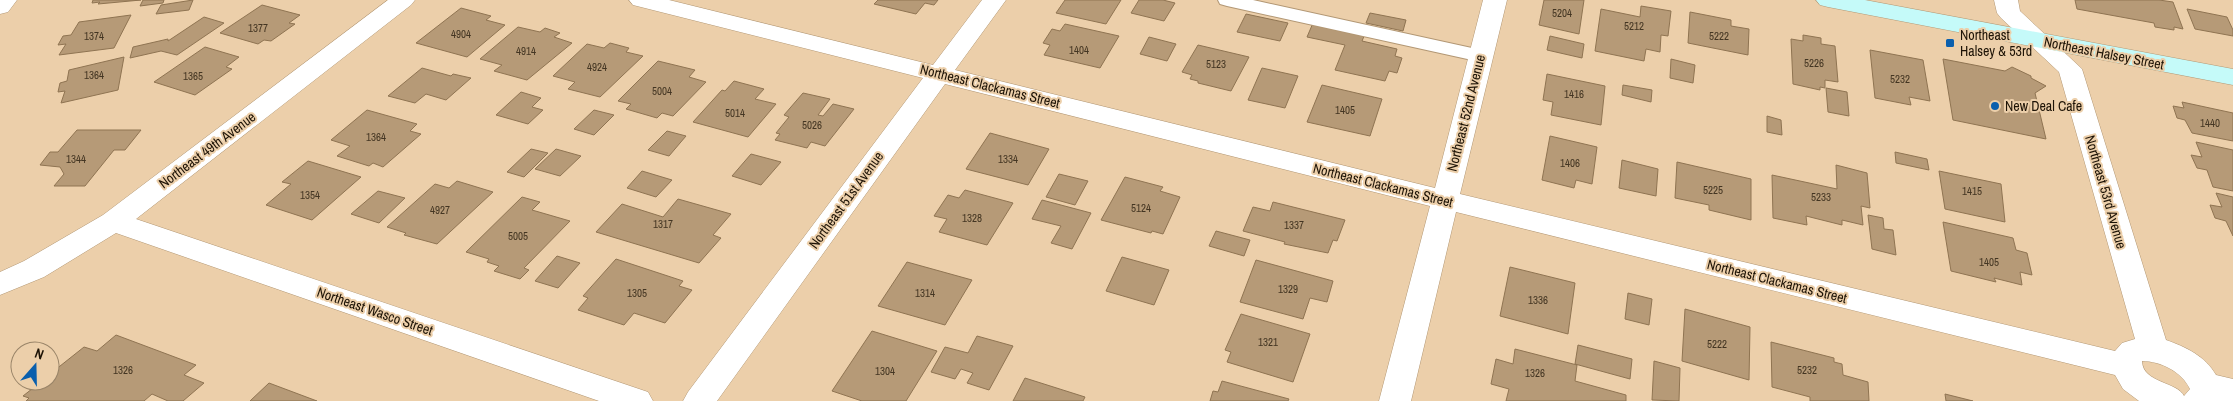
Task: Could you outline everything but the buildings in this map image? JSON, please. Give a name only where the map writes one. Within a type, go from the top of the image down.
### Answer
[{"type":"main road","name":"Northeast Halsey Street","points":[[1828,0],[2233,77]]},
{"type":"street","points":[[0,7],[5,0]]},
{"type":"street","name":"Northeast 49th Avenue","points":[[0,284],[34,269],[113,222],[403,0]]},
{"type":"street","name":"Northeast Clackamas Street","points":[[641,0],[1445,200],[2127,366]]},
{"type":"street","name":"Northeast 51st Avenue","points":[[699,401],[994,0]]},
{"type":"street","name":"Northeast 52nd Avenue","points":[[1395,401],[1495,0]]},
{"type":"street","name":"Northeast 53rd Avenue","points":[[2006,0],[2009,13],[2070,68],[2153,349]]},
{"type":"street","name":"Northeast Wasco Street","points":[[113,222],[637,401]]},
{"type":"street","points":[[2170,401],[2158,396],[2140,384],[2127,366],[2128,356],[2132,352],[2153,349],[2174,356],[2191,367],[2212,392]]},
{"type":"lane","points":[[1227,0],[1481,56]]},
{"type":"place","name":"Northeast Halsey & 53rd","points":[[1950,43]]},
{"type":"place","name":"New Deal Cafe","points":[[1995,106]]}]
